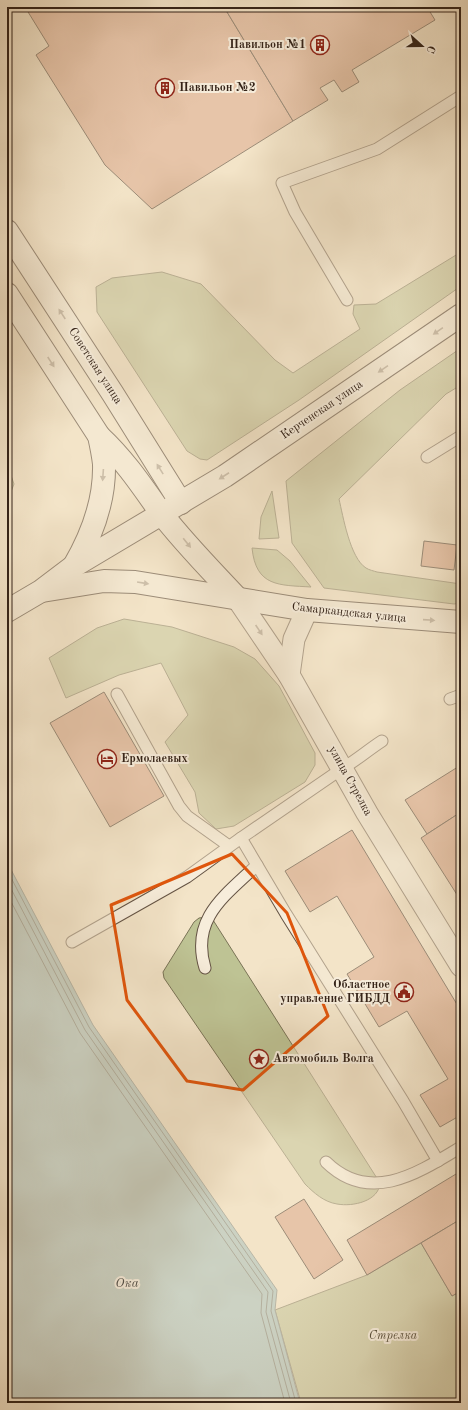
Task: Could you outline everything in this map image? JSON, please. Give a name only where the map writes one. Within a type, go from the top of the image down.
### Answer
[{"type":"main road","name":"Советская улица","points":[[7,231],[113,394],[181,503]]},
{"type":"main road","points":[[7,294],[99,436],[112,448],[136,476],[162,513],[194,552],[237,598]]},
{"type":"main road","name":"Керченская улица","points":[[41,591],[74,566],[181,503],[264,450],[461,315]]},
{"type":"main road","points":[[74,566],[84,548],[99,508],[104,463],[99,436]]},
{"type":"main road","name":"Самаркандская улица","points":[[41,591],[104,581],[135,582],[307,610],[461,622]]},
{"type":"main road","points":[[7,611],[41,591]]},
{"type":"street","name":"улица Стрелка","points":[[237,598],[289,675],[343,768],[367,813],[461,966]]},
{"type":"street","points":[[289,675],[294,639],[307,610]]},
{"type":"lane","points":[[347,300],[295,212],[282,183],[377,149],[461,96]]},
{"type":"lane","points":[[427,457],[461,436]]},
{"type":"lane","points":[[117,694],[179,806],[187,816],[229,846]]},
{"type":"lane","points":[[450,699],[461,695]]},
{"type":"lane","points":[[72,942],[187,877],[229,846],[343,768],[359,759],[366,751],[382,741]]},
{"type":"lane","points":[[241,838],[286,914],[403,1101],[438,1161]]},
{"type":"lane","points":[[205,968],[201,948],[202,933],[207,917],[217,903],[257,865]]},
{"type":"lane","points":[[326,1162],[335,1170],[355,1181],[380,1183],[401,1179],[423,1170],[461,1147]]},
{"type":"highlighted area","points":[[232,854],[287,913],[328,1016],[243,1090],[187,1081],[127,1000],[111,905]]},
{"type":"green space","points":[[461,252],[461,286],[299,400],[207,460],[200,459],[187,451],[97,312],[96,287],[112,278],[162,272],[201,284],[275,360],[293,373],[360,329],[353,314],[354,305],[376,304]]},
{"type":"green space","points":[[461,348],[461,385],[446,394],[339,499],[351,546],[360,563],[366,568],[377,572],[461,584],[461,603],[454,604],[324,588],[292,543],[286,481],[400,390]]},
{"type":"green space","points":[[7,464],[14,484],[7,502]]},
{"type":"green space","points":[[272,491],[279,538],[259,539],[261,517]]},
{"type":"green space","points":[[252,548],[277,550],[290,561],[311,587],[279,584],[264,577],[258,570],[254,561]]},
{"type":"green space","points":[[124,619],[172,627],[234,647],[255,659],[279,686],[315,753],[315,765],[305,782],[234,826],[216,829],[199,813],[195,792],[165,742],[188,715],[161,663],[119,675],[66,698],[49,658],[97,628]]},
{"type":"green space","points":[[207,917],[213,920],[380,1183],[379,1189],[370,1198],[350,1205],[332,1203],[316,1194],[305,1184],[164,978],[163,972],[194,922],[199,918]]},
{"type":"green space","name":"Стрелка","points":[[421,1243],[452,1296],[461,1291],[461,1403],[301,1403],[275,1310],[367,1275]]},
{"type":"water","name":"Ока","points":[[7,862],[93,1025],[277,1290],[275,1310],[300,1403],[7,1403]]},
{"type":"building","name":"Павильон №2","points":[[25,7],[224,7],[293,121],[152,209],[105,165],[36,55],[49,46]]},
{"type":"building","name":"Павильон №1","points":[[224,7],[427,7],[435,20],[352,70],[359,82],[342,92],[334,80],[320,88],[328,100],[293,121]]},
{"type":"building","points":[[424,541],[457,545],[454,570],[421,566]]},
{"type":"building","name":"Ермолаевых","points":[[104,692],[164,796],[110,827],[50,723]]},
{"type":"building","points":[[461,765],[461,812],[427,834],[405,800]]},
{"type":"building","points":[[461,812],[461,901],[421,838]]},
{"type":"building","name":"Областное управление ГИБДД","points":[[352,830],[461,1011],[461,1115],[440,1127],[420,1095],[448,1079],[407,1011],[379,1027],[347,974],[374,957],[337,896],[310,912],[285,871]]},
{"type":"building","points":[[461,1171],[461,1219],[367,1275],[347,1240]]},
{"type":"building","points":[[304,1199],[343,1260],[314,1279],[275,1217]]},
{"type":"building","points":[[461,1219],[461,1291],[452,1296],[421,1243]]},
{"type":"place","name":"Павильон №1","points":[[320,45]]},
{"type":"place","name":"Павильон №2","points":[[165,88]]},
{"type":"place","name":"Ермолаевых","points":[[107,759]]},
{"type":"place","name":"Областное управление ГИБДД","points":[[404,992]]},
{"type":"place","name":"Автомобиль Волга","points":[[259,1059]]}]
